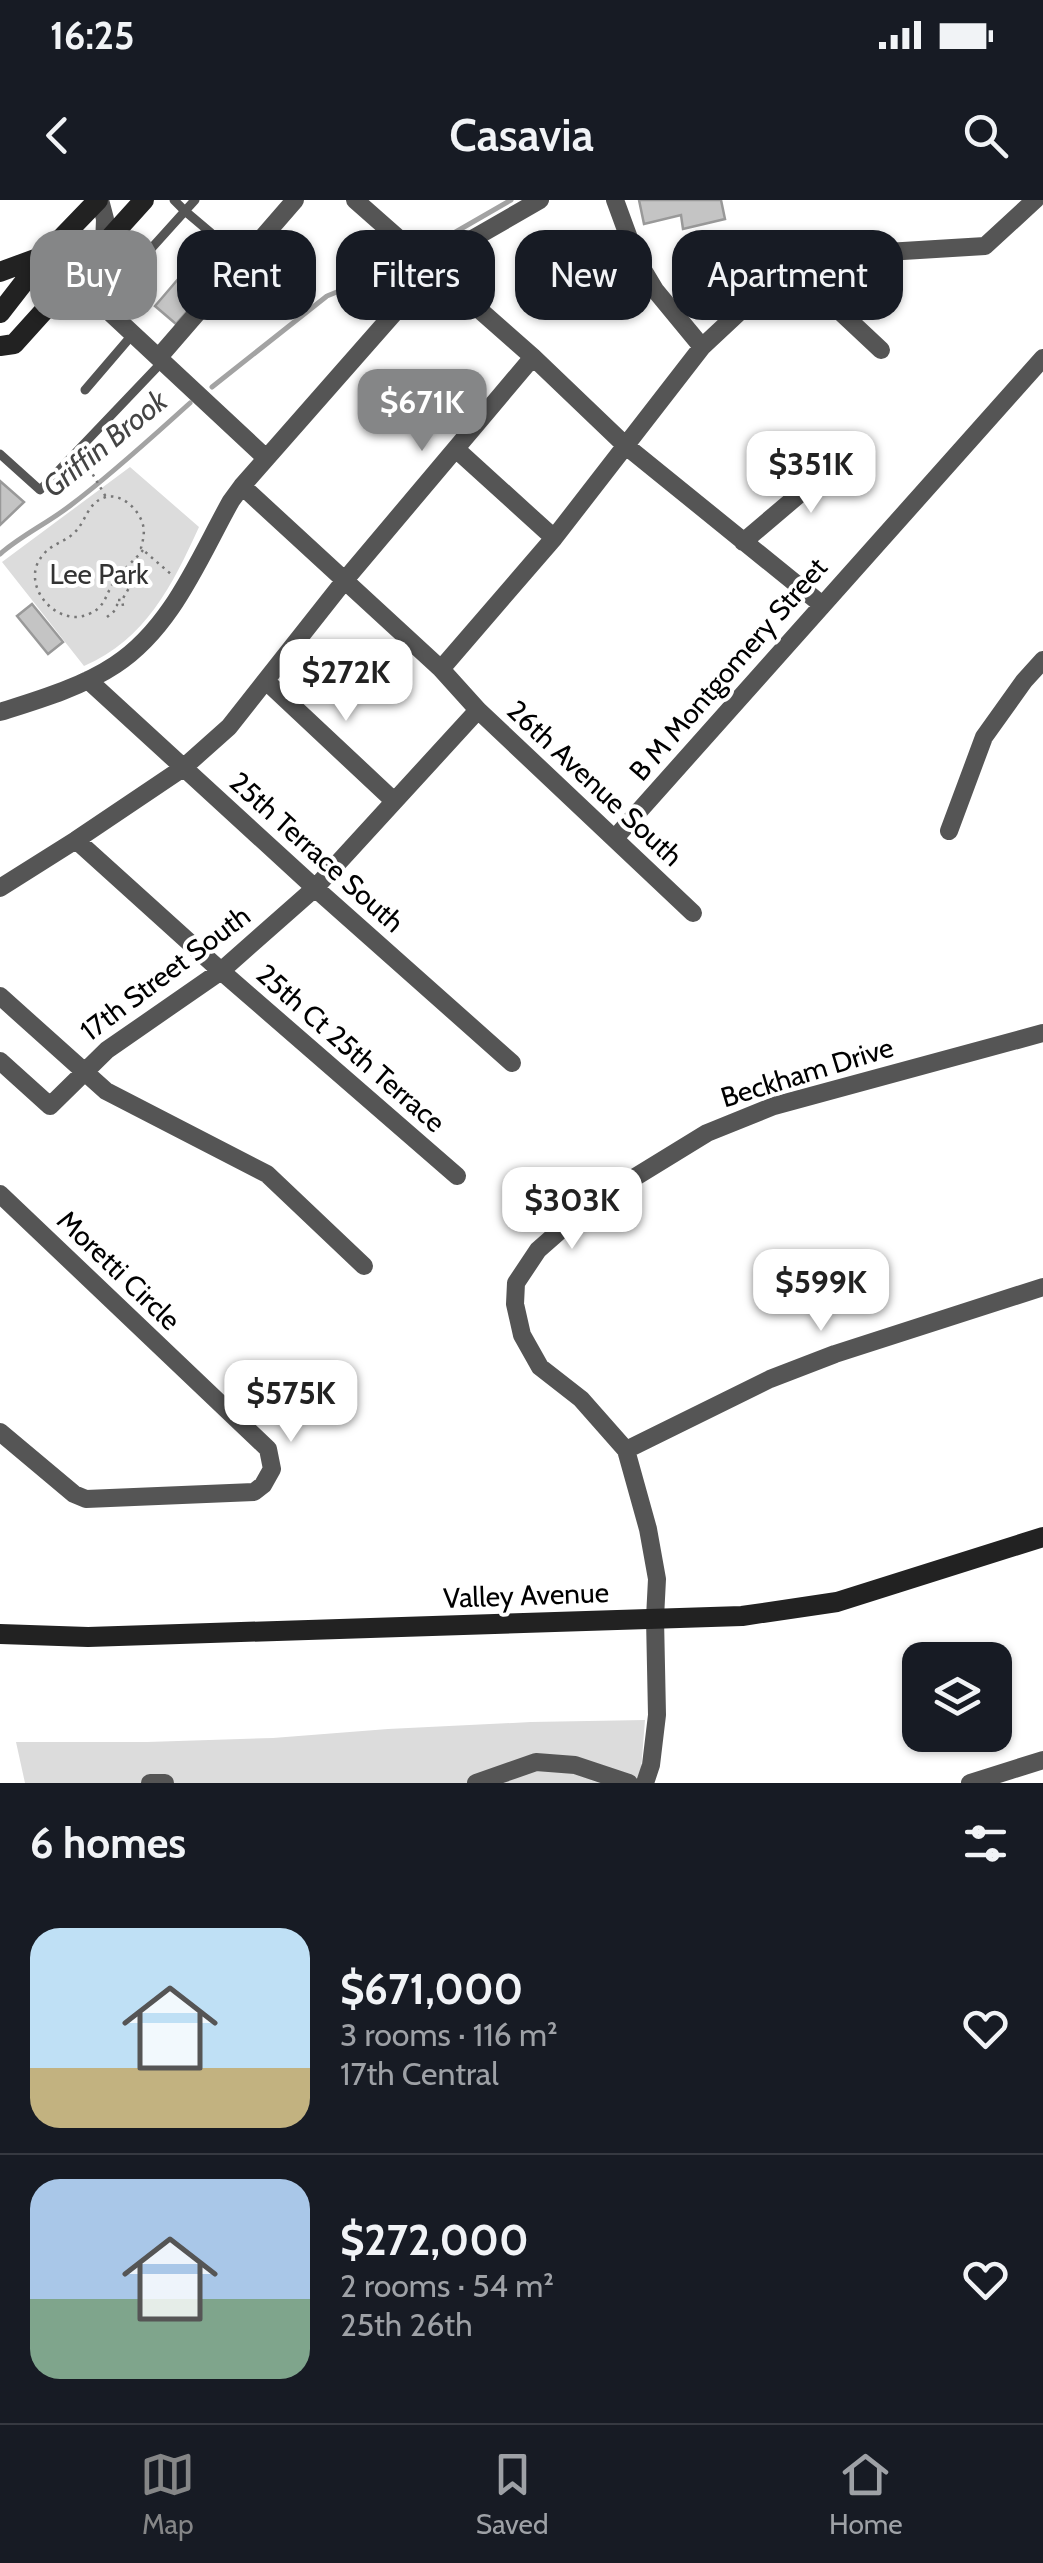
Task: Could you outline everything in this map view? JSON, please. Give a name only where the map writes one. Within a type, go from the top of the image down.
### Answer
[{"type":"main road","points":[[70,230],[99,200]]},
{"type":"main road","points":[[117,230],[144,200]]},
{"type":"main road","points":[[0,272],[30,261]]},
{"type":"main road","points":[[0,313],[30,274]]},
{"type":"main road","points":[[0,346],[14,344],[36,320]]},
{"type":"main road","name":"Valley Avenue","points":[[0,1634],[88,1637],[742,1616],[837,1602],[1043,1537]]},
{"type":"street","points":[[99,200],[105,230]]},
{"type":"street","points":[[161,359],[295,200]]},
{"type":"street","points":[[356,200],[389,230]]},
{"type":"street","points":[[487,230],[540,200]]},
{"type":"street","points":[[615,200],[638,260],[655,290],[702,347]]},
{"type":"street","points":[[903,251],[985,246],[1035,200]]},
{"type":"street","points":[[119,320],[265,458]]},
{"type":"street","points":[[0,712],[88,680],[142,644],[172,608],[242,486],[388,320]]},
{"type":"street","points":[[490,320],[626,446],[821,604]]},
{"type":"street","points":[[442,669],[554,538],[702,347],[731,320]]},
{"type":"street","points":[[849,320],[881,350]]},
{"type":"street","points":[[0,888],[182,768],[229,727],[345,580],[533,357]]},
{"type":"street","name":"B M Montgomery Street","points":[[616,838],[1043,358]]},
{"type":"street","points":[[457,450],[554,538]]},
{"type":"street","points":[[743,542],[848,453]]},
{"type":"street","name":"26th Avenue South","points":[[242,486],[442,669],[478,710],[692,914]]},
{"type":"street","points":[[948,830],[984,737],[1043,660]]},
{"type":"street","name":"25th Terrace South","points":[[88,680],[512,1063]]},
{"type":"street","points":[[266,681],[394,801]]},
{"type":"street","name":"17th Street South","points":[[0,1061],[50,1106],[106,1050],[221,972],[315,888],[478,710]]},
{"type":"street","name":"25th Ct 25th Terrace","points":[[76,840],[221,972],[458,1176]]},
{"type":"street","points":[[0,996],[106,1091],[267,1174],[364,1266]]},
{"type":"street","name":"Beckham Drive","points":[[644,1783],[651,1766],[657,1715],[657,1580],[648,1529],[626,1450],[581,1399],[540,1367],[522,1335],[515,1304],[516,1283],[538,1250],[588,1206],[707,1133],[774,1106],[1043,1032]]},
{"type":"street","name":"Moretti Circle","points":[[0,1194],[268,1449],[272,1470],[254,1492],[86,1499],[74,1494],[0,1432]]},
{"type":"street","points":[[626,1450],[786,1373],[1043,1287]]},
{"type":"street","points":[[970,1783],[1043,1760]]},
{"type":"street","points":[[476,1783],[536,1762],[574,1765],[629,1783]]},
{"type":"street","points":[[150,1783],[165,1783]]},
{"type":"lane","points":[[174,200],[207,230]]},
{"type":"lane","points":[[157,242],[195,200]]},
{"type":"lane","points":[[86,390],[134,334]]},
{"type":"lane","points":[[0,454],[40,490],[161,359]]},
{"type":"path","points":[[92,473],[106,495]]},
{"type":"path","points":[[144,550],[116,579],[95,613],[72,616],[52,609],[40,596],[34,577],[37,562],[46,550],[74,533],[91,506],[106,495],[115,496],[135,509],[144,530],[141,548],[144,550],[174,577]]},
{"type":"path","points":[[125,564],[125,570]]},
{"type":"path","points":[[107,617],[123,606],[128,588],[116,579]]},
{"type":"green space","name":"Lee Park","points":[[130,467],[199,527],[167,590],[141,626],[106,655],[84,666],[2,562]]},
{"type":"green space","points":[[645,1720],[640,1783],[25,1783],[16,1742],[273,1738],[531,1722]]},
{"type":"building","points":[[639,200],[721,200],[725,219],[683,229],[681,215],[644,224]]},
{"type":"building","points":[[177,280],[180,320],[176,324],[157,304]]},
{"type":"building","points":[[0,481],[24,502],[0,525]]},
{"type":"building","points":[[32,604],[63,642],[48,654],[17,616]]},
{"type":"waterway","name":"Griffin Brook","points":[[459,230],[511,200]]},
{"type":"waterway","name":"Griffin Brook","points":[[212,387],[336,292]]},
{"type":"waterway","name":"Griffin Brook","points":[[0,554],[86,493],[190,403]]}]
